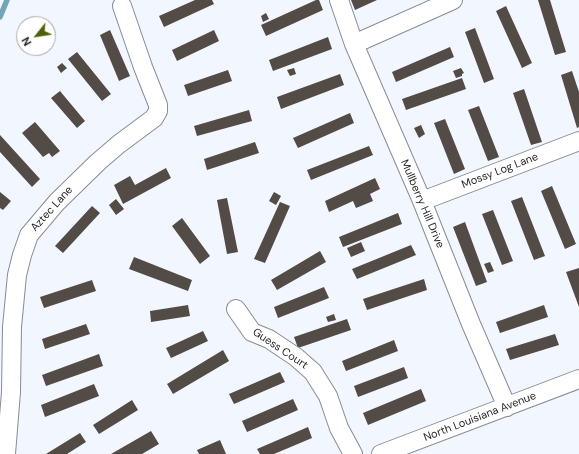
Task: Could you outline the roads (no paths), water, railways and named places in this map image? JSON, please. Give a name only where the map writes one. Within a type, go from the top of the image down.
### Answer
[{"type":"street","name":"Mullberry Hill Drive","points":[[339,0],[354,44],[422,201],[471,324],[507,406]]},
{"type":"street","points":[[354,44],[452,0]]},
{"type":"street","name":"Aztec Lane","points":[[6,454],[11,392],[12,327],[17,275],[28,235],[57,202],[81,178],[119,144],[154,118],[158,111],[156,101],[122,6]]},
{"type":"street","name":"Mossy Log Lane","points":[[422,201],[579,141]]},
{"type":"street","name":"Guess Court","points":[[236,309],[252,332],[269,339],[296,357],[313,372],[328,396],[339,428],[353,454]]},
{"type":"street","name":"North Louisiana Avenue","points":[[381,454],[579,379]]},
{"type":"waterway","points":[[0,17],[7,0]]}]
